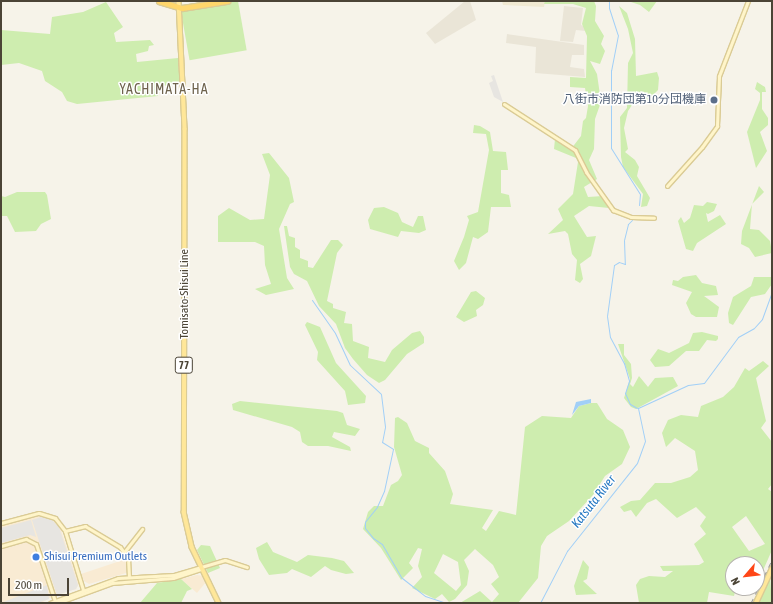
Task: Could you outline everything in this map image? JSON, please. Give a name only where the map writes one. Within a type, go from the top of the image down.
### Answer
[{"type":"highway","points":[[159,1],[179,8],[227,1]]},
{"type":"main road","name":"Tomisato-Shisui Line","points":[[179,1],[185,128],[184,506],[192,547],[219,603]]},
{"type":"main road","points":[[756,603],[772,568]]},
{"type":"street","points":[[667,186],[702,147],[717,126],[719,76],[748,1]]},
{"type":"street","points":[[504,104],[576,150],[586,172],[613,210],[631,217],[654,218]]},
{"type":"street","points":[[1,523],[42,513],[55,518],[65,530],[84,590],[82,594]]},
{"type":"street","points":[[65,530],[77,526],[89,528],[124,551],[128,560],[129,577]]},
{"type":"street","points":[[124,551],[142,530]]},
{"type":"street","points":[[1,546],[26,539],[34,541],[56,602]]},
{"type":"street","points":[[50,603],[82,594],[118,581],[184,576],[225,560],[247,567]]},
{"type":"street","points":[[56,602],[106,581],[129,577],[174,575],[202,568]]},
{"type":"street","points":[[84,590],[90,590]]},
{"type":"shaded area","points":[[465,1],[470,1],[476,20],[435,44],[426,33]]},
{"type":"shaded area","points":[[502,1],[545,1],[544,7],[503,5]]},
{"type":"shaded area","points":[[564,6],[583,8],[581,25],[586,27],[586,31],[576,30],[573,42],[560,41]]},
{"type":"shaded area","points":[[507,34],[584,45],[584,55],[572,55],[570,67],[584,69],[585,77],[535,73],[536,47],[506,43]]},
{"type":"shaded area","points":[[494,75],[503,102],[494,97],[489,83],[493,81],[491,76]]},
{"type":"shaded area","name":"Shisui Premium Outlets","points":[[39,516],[48,517],[59,524],[79,584],[76,589],[55,595],[41,603],[1,603],[1,525]]},
{"type":"shaded area","points":[[41,517],[51,519],[59,527],[78,585],[76,589],[57,595],[32,520]]},
{"type":"shaded area","points":[[31,520],[36,537],[30,535],[1,543],[1,528]]},
{"type":"shaded area","points":[[126,559],[126,573],[89,584],[84,581],[81,574]]},
{"type":"shaded area","points":[[197,575],[203,576],[206,582],[197,593],[181,579]]},
{"type":"shaded area","points":[[47,585],[49,599],[38,603],[1,603]]},
{"type":"green space","points":[[238,1],[247,50],[190,60],[181,11]]},
{"type":"green space","points":[[545,1],[594,1],[596,6],[595,21],[604,36],[601,44],[605,51],[600,64],[590,61],[597,74],[601,102],[595,119],[594,149],[589,160],[597,179],[584,187],[588,197],[603,196],[609,208],[589,206],[574,216],[587,237],[596,236],[591,256],[580,264],[583,279],[580,283],[575,280],[577,260],[572,254],[568,234],[565,231],[548,234],[563,220],[558,209],[573,194],[578,162],[576,158],[554,149],[555,139],[571,149],[581,136],[583,121],[586,118],[588,106],[585,88],[570,87],[570,77],[586,78],[587,36],[582,24],[586,8],[573,4],[544,4]]},
{"type":"green space","points":[[628,1],[657,1],[649,12],[640,5]]},
{"type":"green space","points":[[106,2],[123,27],[114,33],[116,42],[150,40],[154,45],[149,46],[148,51],[136,54],[137,62],[178,58],[180,85],[157,86],[158,96],[77,104],[67,101],[62,92],[45,81],[42,71],[19,63],[1,65],[1,30],[50,34],[52,17],[83,12]]},
{"type":"green space","points":[[619,6],[627,13],[635,39],[636,76],[657,72],[659,78],[658,90],[648,100],[634,102],[628,111],[624,128],[628,149],[625,152],[635,160],[639,167],[637,176],[650,198],[647,206],[641,207],[643,194],[623,167],[621,157],[620,117],[627,108],[628,63],[633,53],[628,29]]},
{"type":"green space","points":[[757,82],[765,87],[766,92],[762,92],[762,109],[768,118],[768,125],[760,132],[767,151],[756,168],[747,132],[760,100],[760,93],[755,89]]},
{"type":"green space","points":[[474,125],[480,126],[490,132],[493,151],[506,152],[508,170],[501,170],[501,193],[509,195],[511,207],[491,207],[488,232],[478,239],[473,237],[466,263],[459,270],[454,261],[469,220],[467,216],[478,212],[489,150],[486,134],[473,133]]},
{"type":"green space","points":[[269,153],[289,178],[294,202],[290,204],[279,229],[287,278],[294,289],[266,295],[255,289],[271,284],[265,265],[264,246],[255,242],[218,242],[218,216],[229,208],[250,220],[264,219],[270,175],[262,154]]},
{"type":"green space","points":[[759,186],[764,192],[752,204]]},
{"type":"green space","points":[[17,192],[45,192],[47,195],[51,219],[41,224],[36,231],[15,232],[7,216],[1,216],[1,196],[5,197]]},
{"type":"green space","points":[[707,202],[717,204],[714,211],[708,214],[706,213],[708,222],[720,215],[726,224],[697,243],[693,251],[686,249],[678,221],[681,217],[684,223],[690,218],[694,205],[703,206]]},
{"type":"green space","points":[[752,205],[750,229],[759,230],[770,241],[772,253],[755,257],[749,248],[741,244],[742,231]]},
{"type":"green space","points":[[384,207],[398,213],[402,222],[413,227],[418,216],[423,216],[426,230],[419,233],[401,231],[398,237],[370,229],[368,220],[374,208]]},
{"type":"green space","points":[[284,226],[287,226],[289,236],[295,238],[295,247],[300,250],[300,258],[308,261],[308,267],[313,268],[331,240],[338,240],[343,245],[337,253],[327,301],[333,304],[333,308],[346,312],[344,323],[352,324],[353,341],[369,347],[368,358],[385,362],[392,350],[412,333],[420,331],[424,337],[424,343],[407,354],[385,380],[379,383],[367,375],[353,359],[345,348],[336,324],[319,306],[307,281],[294,274],[290,267]]},
{"type":"green space","points":[[696,275],[702,283],[716,286],[718,295],[704,296],[719,307],[717,317],[696,317],[691,314],[686,303],[692,292],[672,285],[673,280],[678,281],[683,277]]},
{"type":"green space","points":[[754,277],[772,277],[772,284],[765,294],[751,297],[733,325],[729,323],[728,313],[733,297],[751,286]]},
{"type":"green space","points":[[476,291],[485,298],[483,305],[476,310],[477,316],[464,322],[456,317],[471,292]]},
{"type":"green space","points":[[307,322],[320,327],[336,363],[366,396],[365,403],[348,405],[345,391],[317,360],[318,352],[305,325]]},
{"type":"green space","points":[[702,332],[718,336],[718,339],[716,341],[707,340],[699,351],[686,351],[669,366],[655,367],[650,360],[658,349],[669,353],[689,343],[693,333]]},
{"type":"green space","points":[[618,344],[624,344],[624,355],[631,364],[632,378],[630,384],[633,387],[639,376],[648,387],[655,378],[673,377],[678,386],[636,409],[631,407],[624,398],[630,379]]},
{"type":"green space","points":[[763,361],[769,366],[756,378],[766,421],[761,428],[772,442],[772,484],[768,489],[772,492],[772,550],[765,566],[765,556],[725,556],[725,595],[709,592],[707,603],[639,603],[636,585],[640,579],[649,576],[665,577],[673,571],[663,571],[660,566],[699,565],[704,562],[694,544],[706,534],[700,526],[706,517],[696,507],[677,518],[656,499],[647,503],[636,517],[631,510],[624,512],[620,507],[631,501],[640,500],[655,483],[671,483],[690,477],[698,470],[695,451],[675,438],[666,447],[662,433],[668,420],[681,415],[698,417],[701,406],[723,397],[734,387],[745,368],[749,371]],"holes":[[[746,516],[765,544],[749,551],[732,527]]]},
{"type":"green space","points":[[240,401],[337,411],[343,413],[347,425],[360,429],[355,436],[334,432],[332,437],[350,447],[351,451],[328,446],[308,446],[302,442],[300,432],[292,427],[233,410],[232,404]]},
{"type":"green space","points":[[597,403],[607,419],[623,430],[630,447],[622,464],[605,476],[593,495],[569,521],[547,536],[541,546],[538,578],[518,603],[460,603],[480,591],[492,602],[499,594],[491,584],[499,577],[493,565],[475,549],[464,560],[469,571],[467,585],[455,599],[449,602],[442,594],[435,599],[412,588],[422,577],[418,566],[422,549],[418,548],[409,563],[413,568],[401,580],[381,548],[363,529],[368,512],[374,506],[383,506],[391,485],[398,481],[402,475],[394,447],[395,418],[398,417],[407,423],[415,441],[429,448],[429,453],[445,471],[453,494],[450,504],[493,510],[482,528],[486,531],[499,511],[516,515],[525,427],[542,416],[571,418],[579,406]],"holes":[[[443,554],[458,562],[461,585],[456,591],[434,573]]]},
{"type":"green space","points":[[267,542],[273,552],[297,562],[308,555],[332,558],[344,561],[354,573],[346,574],[331,570],[325,566],[311,577],[292,569],[287,573],[269,575],[259,559],[256,548]]},
{"type":"green space","points":[[201,545],[210,546],[220,568],[208,573],[197,550]]},
{"type":"green space","points":[[583,560],[589,567],[587,579],[583,581],[597,594],[576,595],[574,586]]},
{"type":"green space","points":[[770,576],[772,603],[756,603],[760,596],[765,596],[765,586]]},
{"type":"green space","points":[[181,579],[192,589],[187,591],[181,603],[140,603],[157,583]]},
{"type":"water","points":[[591,399],[591,403],[579,406],[572,415],[576,402]]},
{"type":"waterway","points":[[609,1],[609,8],[618,35],[611,70],[611,148],[640,194],[639,205]]},
{"type":"waterway","points":[[632,220],[628,224],[624,240],[625,264],[619,262],[614,265],[607,316],[610,337],[624,363],[629,381],[625,393],[630,404],[637,408]]},
{"type":"waterway","points":[[638,408],[688,385],[704,383],[738,337],[754,328],[762,319],[772,292]]},
{"type":"waterway","points":[[312,300],[335,333],[350,365],[381,394],[385,427],[382,442],[393,449],[384,491],[377,507],[365,522],[365,528],[373,538],[382,544],[402,578],[425,596],[447,603]]},
{"type":"waterway","name":"Katsuta River","points":[[540,603],[567,551],[637,463],[645,441],[638,408]]},
{"type":"railway","points":[[751,603],[772,560]]},
{"type":"place","name":"八街市消防団第10分団機庫","points":[[714,100]]},
{"type":"place","name":"Shisui Premium Outlets","points":[[36,557]]},
{"type":"district","name":"YACHIMATA-HA","points":[[164,89]]}]
